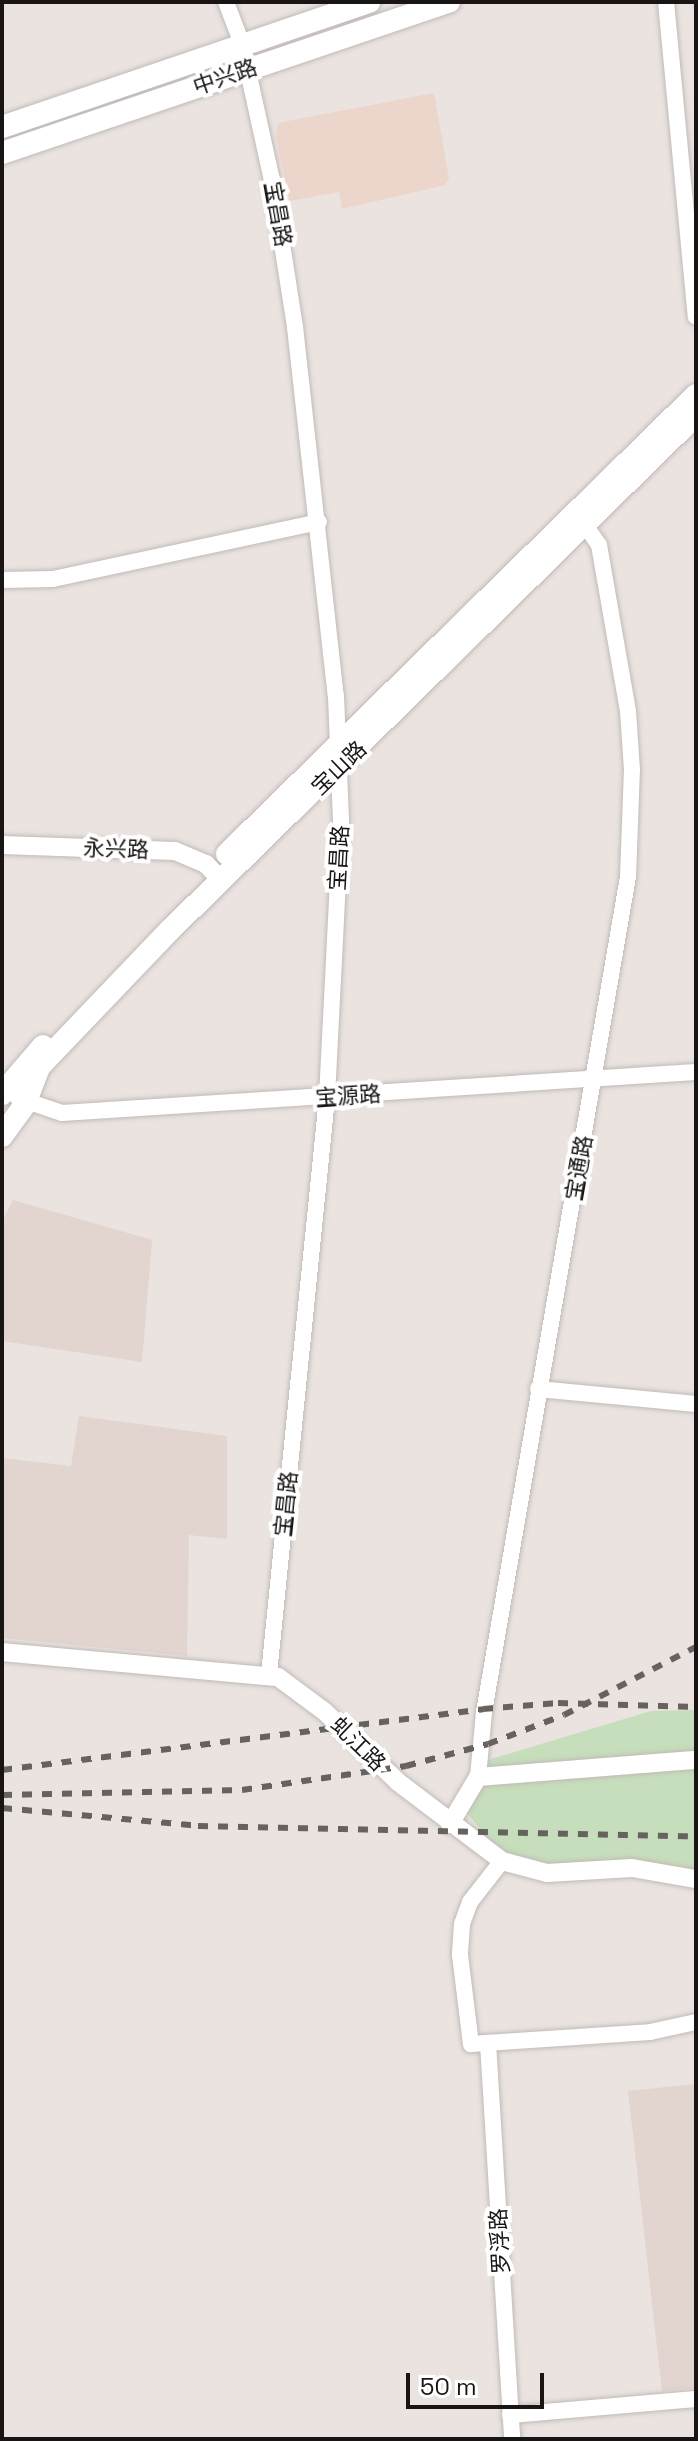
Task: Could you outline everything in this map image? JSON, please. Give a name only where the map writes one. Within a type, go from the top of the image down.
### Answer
[{"type":"main road","name":"中兴路","points":[[2,127],[369,2]]},
{"type":"main road","name":"中兴路","points":[[2,153],[449,2]]},
{"type":"main road","name":"宝山路","points":[[2,1136],[25,1104],[39,1067],[216,874],[339,769],[696,395]]},
{"type":"main road","name":"宝山路","points":[[4,1091],[339,745],[580,517],[696,415]]},
{"type":"street","name":"宝昌路","points":[[226,2],[242,44],[282,232],[319,522],[339,745],[327,1098],[269,1674]]},
{"type":"street","points":[[666,2],[696,317]]},
{"type":"street","name":"宝通路","points":[[450,1824],[478,1777],[484,1712],[538,1389],[624,913],[632,770],[603,563],[580,517]]},
{"type":"street","points":[[2,580],[53,579],[319,522]]},
{"type":"street","name":"永兴路","points":[[2,845],[175,851],[216,874]]},
{"type":"street","name":"宝源路","points":[[4,1091],[25,1104],[62,1113],[696,1072]]},
{"type":"street","points":[[538,1389],[696,1404]]},
{"type":"street","name":"虬江路","points":[[2,1652],[269,1674],[313,1701],[450,1824],[502,1861],[532,1871],[632,1868],[696,1879]]},
{"type":"street","points":[[478,1777],[696,1760]]},
{"type":"street","points":[[502,1861],[470,1902],[462,1924],[460,1955],[471,2044],[650,2032],[696,2022]]},
{"type":"street","name":"罗浮路","points":[[488,2043],[512,2439]]},
{"type":"street","points":[[510,2415],[696,2399]]},
{"type":"shaded area","points":[[434,93],[449,179],[445,185],[342,209],[339,192],[290,201],[276,137],[278,123]]},
{"type":"shaded area","points":[[13,1200],[152,1240],[142,1362],[2,1341],[2,1222]]},
{"type":"shaded area","points":[[79,1416],[227,1436],[227,1539],[189,1535],[187,1656],[2,1638],[2,1458],[71,1466]]},
{"type":"shaded area","points":[[696,2084],[696,2388],[662,2391],[628,2091]]},
{"type":"green space","points":[[696,1710],[696,1873],[538,1866],[499,1852],[467,1813],[481,1762],[651,1711]]},
{"type":"railway","points":[[2,1795],[242,1790],[406,1766],[488,1744],[564,1715],[696,1647]]},
{"type":"railway","points":[[2,1770],[483,1709],[558,1703],[696,1707]]},
{"type":"railway","points":[[2,1808],[198,1826],[696,1836]]}]
